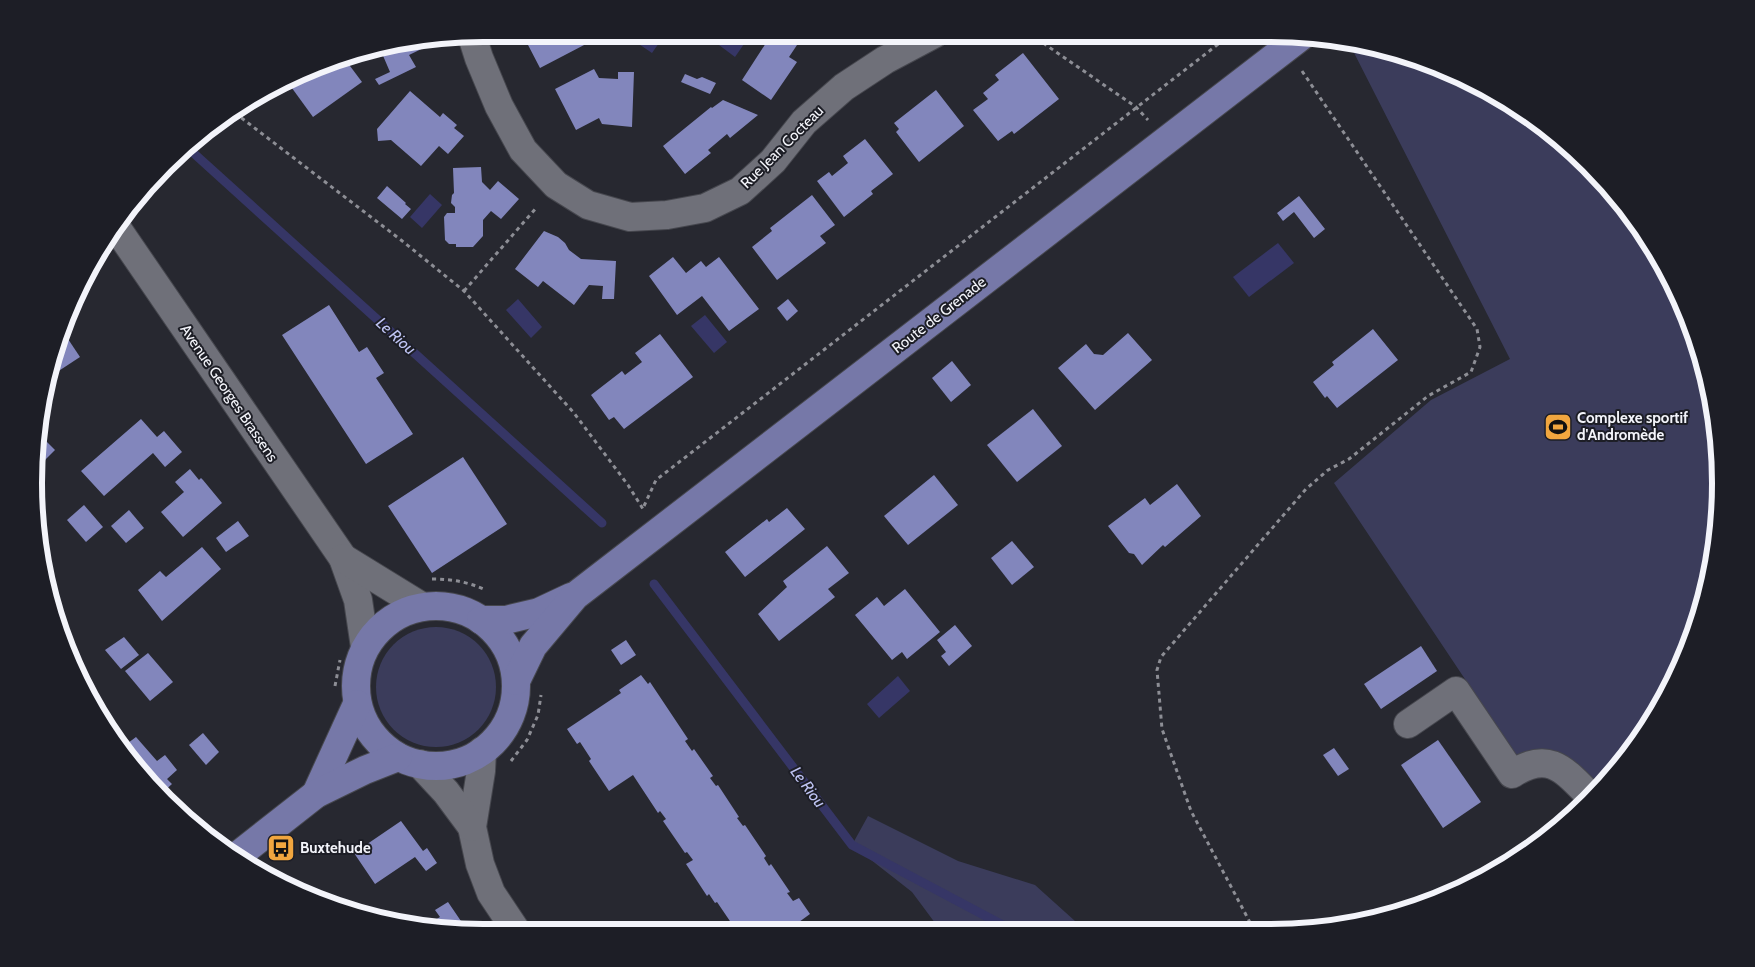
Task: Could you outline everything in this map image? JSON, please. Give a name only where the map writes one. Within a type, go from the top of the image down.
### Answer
[{"type":"main road","name":"Route de Grenade","points":[[575,596],[1293,43]]},
{"type":"main road","points":[[482,620],[506,620],[539,612],[575,596]]},
{"type":"main road","points":[[516,681],[533,646],[575,596]]},
{"type":"main road","points":[[316,794],[345,700],[356,675],[359,660],[353,649],[389,620],[421,606],[434,605],[459,609],[482,620],[506,646],[513,663],[516,681],[514,704],[505,726],[492,744],[468,759],[436,766],[409,761],[384,747],[372,735],[363,720],[345,700]]},
{"type":"main road","points":[[242,852],[316,794],[365,770],[409,761]]},
{"type":"street","name":"Rue Jean Cocteau","points":[[474,42],[500,106],[523,150],[556,185],[588,205],[630,217],[667,215],[705,208],[740,190],[773,161],[804,122],[844,87],[884,60],[919,42]]},
{"type":"street","name":"Avenue Georges Brassens","points":[[120,233],[343,558],[358,600],[353,649]]},
{"type":"street","name":"Avenue Georges Brassens","points":[[343,558],[421,606]]},
{"type":"street","points":[[1408,724],[1456,691],[1512,774],[1523,766],[1534,762],[1549,763],[1567,772],[1586,792]]},
{"type":"street","points":[[482,751],[472,827],[480,864],[491,893],[512,924]]},
{"type":"street","points":[[409,761],[446,792],[472,827]]},
{"type":"path","points":[[1042,42],[1136,107],[1153,127]]},
{"type":"path","points":[[239,116],[401,240],[464,291],[574,413],[643,508],[656,480],[1221,42]]},
{"type":"path","points":[[1251,924],[1191,811],[1162,729],[1157,670],[1161,657],[1306,489],[1328,470],[1349,459],[1428,396],[1471,372],[1480,347],[1477,329],[1308,79],[1294,43]]},
{"type":"path","points":[[464,291],[556,185]]},
{"type":"path","points":[[425,578],[452,579],[468,582],[491,593]]},
{"type":"path","points":[[345,700],[353,649]]},
{"type":"shaded area","points":[[636,42],[660,42],[652,53]]},
{"type":"shaded area","points":[[721,42],[745,42],[735,57],[719,45]]},
{"type":"shaded area","name":"Complexe sportif d'Andromède","points":[[1353,50],[1413,66],[1467,88],[1517,117],[1562,152],[1603,193],[1638,238],[1667,288],[1689,342],[1704,397],[1712,455],[1712,512],[1704,570],[1689,625],[1667,679],[1638,729],[1603,774],[1582,796],[1550,776],[1523,766],[1334,483],[1431,400],[1510,359]]},
{"type":"shaded area","points":[[430,194],[442,205],[422,228],[410,217]]},
{"type":"shaded area","points":[[1278,243],[1294,263],[1249,297],[1233,277]]},
{"type":"shaded area","points":[[518,299],[542,327],[531,338],[506,310]]},
{"type":"shaded area","points":[[705,315],[727,342],[714,353],[691,326]]},
{"type":"shaded area","points":[[436,627],[459,632],[478,645],[491,664],[496,687],[491,710],[478,729],[459,742],[436,747],[413,742],[394,729],[381,710],[376,687],[381,664],[394,645],[413,632]]},
{"type":"shaded area","points":[[898,676],[910,691],[879,718],[867,704]]},
{"type":"shaded area","points":[[868,816],[958,861],[1035,885],[1078,924],[936,924],[912,892],[852,845]]},
{"type":"building","points":[[585,42],[586,44],[540,68],[527,43]]},
{"type":"building","points":[[764,42],[793,42],[797,45],[789,57],[797,62],[771,100],[742,80],[766,43]]},
{"type":"building","points":[[428,46],[409,55],[416,67],[379,85],[375,79],[390,72],[383,55]]},
{"type":"building","points":[[1023,53],[1059,99],[1014,134],[1012,131],[998,141],[973,110],[988,99],[983,93],[999,80],[995,75]]},
{"type":"building","points":[[349,64],[362,82],[313,117],[291,87]]},
{"type":"building","points":[[594,69],[599,78],[618,79],[618,72],[634,72],[632,127],[602,124],[599,118],[576,130],[555,89]]},
{"type":"building","points":[[685,74],[697,79],[702,77],[716,83],[710,94],[681,82]]},
{"type":"building","points":[[936,90],[964,126],[919,162],[896,132],[899,129],[894,123]]},
{"type":"building","points":[[410,91],[440,117],[443,113],[457,125],[454,128],[464,136],[448,154],[439,146],[421,166],[391,140],[378,141],[377,129]]},
{"type":"building","points":[[723,100],[758,115],[730,138],[727,134],[708,150],[711,153],[685,174],[663,146],[711,107]]},
{"type":"building","points":[[865,139],[893,174],[871,191],[873,194],[844,217],[817,181],[829,172],[832,176],[848,163],[843,156]]},
{"type":"building","points":[[481,167],[482,182],[490,190],[498,181],[519,199],[501,219],[491,211],[483,220],[483,236],[473,247],[456,247],[456,244],[449,244],[445,240],[444,217],[447,213],[455,213],[455,207],[451,203],[454,193],[453,168]]},
{"type":"building","points":[[387,186],[411,209],[402,219],[377,198]]},
{"type":"building","points":[[812,195],[835,225],[820,236],[826,243],[777,280],[752,247],[772,231],[770,228]]},
{"type":"building","points":[[1299,196],[1325,229],[1314,238],[1294,212],[1283,221],[1277,213]]},
{"type":"building","points":[[544,231],[558,237],[569,250],[581,259],[616,261],[614,299],[602,299],[603,286],[589,285],[574,305],[543,281],[538,287],[515,269]]},
{"type":"building","points":[[673,257],[686,273],[701,261],[706,267],[719,257],[759,309],[729,331],[702,296],[677,315],[649,276]]},
{"type":"building","points":[[788,299],[798,311],[787,321],[777,308]]},
{"type":"building","points":[[329,305],[359,352],[367,347],[384,373],[376,378],[413,434],[366,464],[282,335]]},
{"type":"building","points":[[1373,329],[1398,360],[1337,408],[1327,396],[1325,398],[1313,382],[1334,365],[1332,362]]},
{"type":"building","points":[[1128,333],[1152,360],[1095,410],[1058,368],[1086,344],[1094,354],[1103,355]]},
{"type":"building","points":[[660,334],[693,377],[624,429],[614,417],[609,420],[591,395],[622,371],[625,375],[642,362],[635,353]]},
{"type":"building","points":[[67,338],[80,357],[57,372]]},
{"type":"building","points":[[952,361],[971,385],[951,402],[932,378]]},
{"type":"building","points":[[1033,409],[1062,446],[1017,482],[987,445]]},
{"type":"building","points":[[141,419],[157,437],[164,431],[182,452],[165,467],[153,453],[104,496],[81,471]]},
{"type":"building","points":[[45,440],[55,450],[43,462]]},
{"type":"building","points":[[463,457],[507,524],[432,573],[388,506]]},
{"type":"building","points":[[190,469],[199,480],[201,478],[203,480],[222,503],[183,537],[161,512],[184,492],[175,482]]},
{"type":"building","points":[[934,475],[958,505],[908,545],[884,516]]},
{"type":"building","points":[[1177,484],[1201,516],[1165,547],[1163,545],[1142,565],[1134,554],[1129,553],[1108,526],[1145,498],[1150,505]]},
{"type":"building","points":[[84,505],[103,527],[86,542],[67,520]]},
{"type":"building","points":[[787,508],[805,529],[745,577],[725,552],[767,519],[769,522]]},
{"type":"building","points":[[129,510],[144,528],[126,543],[111,526]]},
{"type":"building","points":[[238,521],[249,536],[226,552],[216,538]]},
{"type":"building","points":[[1012,541],[1034,567],[1012,585],[991,558]]},
{"type":"building","points":[[827,546],[849,573],[828,589],[835,597],[779,641],[758,614],[787,587],[783,581]]},
{"type":"building","points":[[202,547],[221,569],[162,621],[138,590],[160,571],[166,577]]},
{"type":"building","points":[[905,589],[940,632],[907,659],[902,652],[892,660],[855,615],[877,597],[884,606]]},
{"type":"building","points":[[955,625],[972,646],[949,666],[941,656],[946,652],[937,640]]},
{"type":"building","points":[[124,637],[139,655],[121,669],[105,650]]},
{"type":"building","points":[[626,640],[636,655],[621,665],[611,650]]},
{"type":"building","points":[[1421,646],[1437,671],[1381,709],[1364,684]]},
{"type":"building","points":[[148,653],[173,682],[150,701],[125,671]]},
{"type":"building","points":[[641,675],[648,684],[650,682],[688,739],[685,741],[692,751],[694,749],[713,776],[710,778],[716,786],[718,785],[739,817],[737,818],[743,826],[745,825],[766,856],[764,858],[769,866],[771,864],[790,892],[787,893],[793,901],[799,898],[810,914],[799,922],[800,924],[732,924],[717,902],[715,903],[709,894],[707,896],[686,864],[693,860],[687,852],[685,853],[663,821],[666,819],[660,811],[658,813],[633,775],[609,791],[589,761],[591,759],[580,742],[577,744],[567,729],[621,693],[619,690]]},
{"type":"building","points":[[203,733],[219,752],[206,765],[189,745]]},
{"type":"building","points":[[136,737],[157,761],[165,755],[177,770],[167,779],[172,784],[166,789],[128,743]]},
{"type":"building","points":[[1438,740],[1481,802],[1443,828],[1401,765]]},
{"type":"building","points":[[1334,748],[1349,769],[1338,776],[1323,755]]},
{"type":"building","points":[[401,821],[423,851],[427,848],[437,863],[426,871],[415,857],[375,884],[354,853]]},
{"type":"building","points":[[448,902],[463,924],[433,922],[440,917],[435,910]]},
{"type":"waterway","name":"Le Riou","points":[[193,152],[602,523]]},
{"type":"waterway","name":"Le Riou","points":[[654,584],[852,845],[1001,924]]},
{"type":"place","name":"Complexe sportif d'Andromède","points":[[1558,427]]},
{"type":"place","name":"Buxtehude","points":[[281,848]]}]
